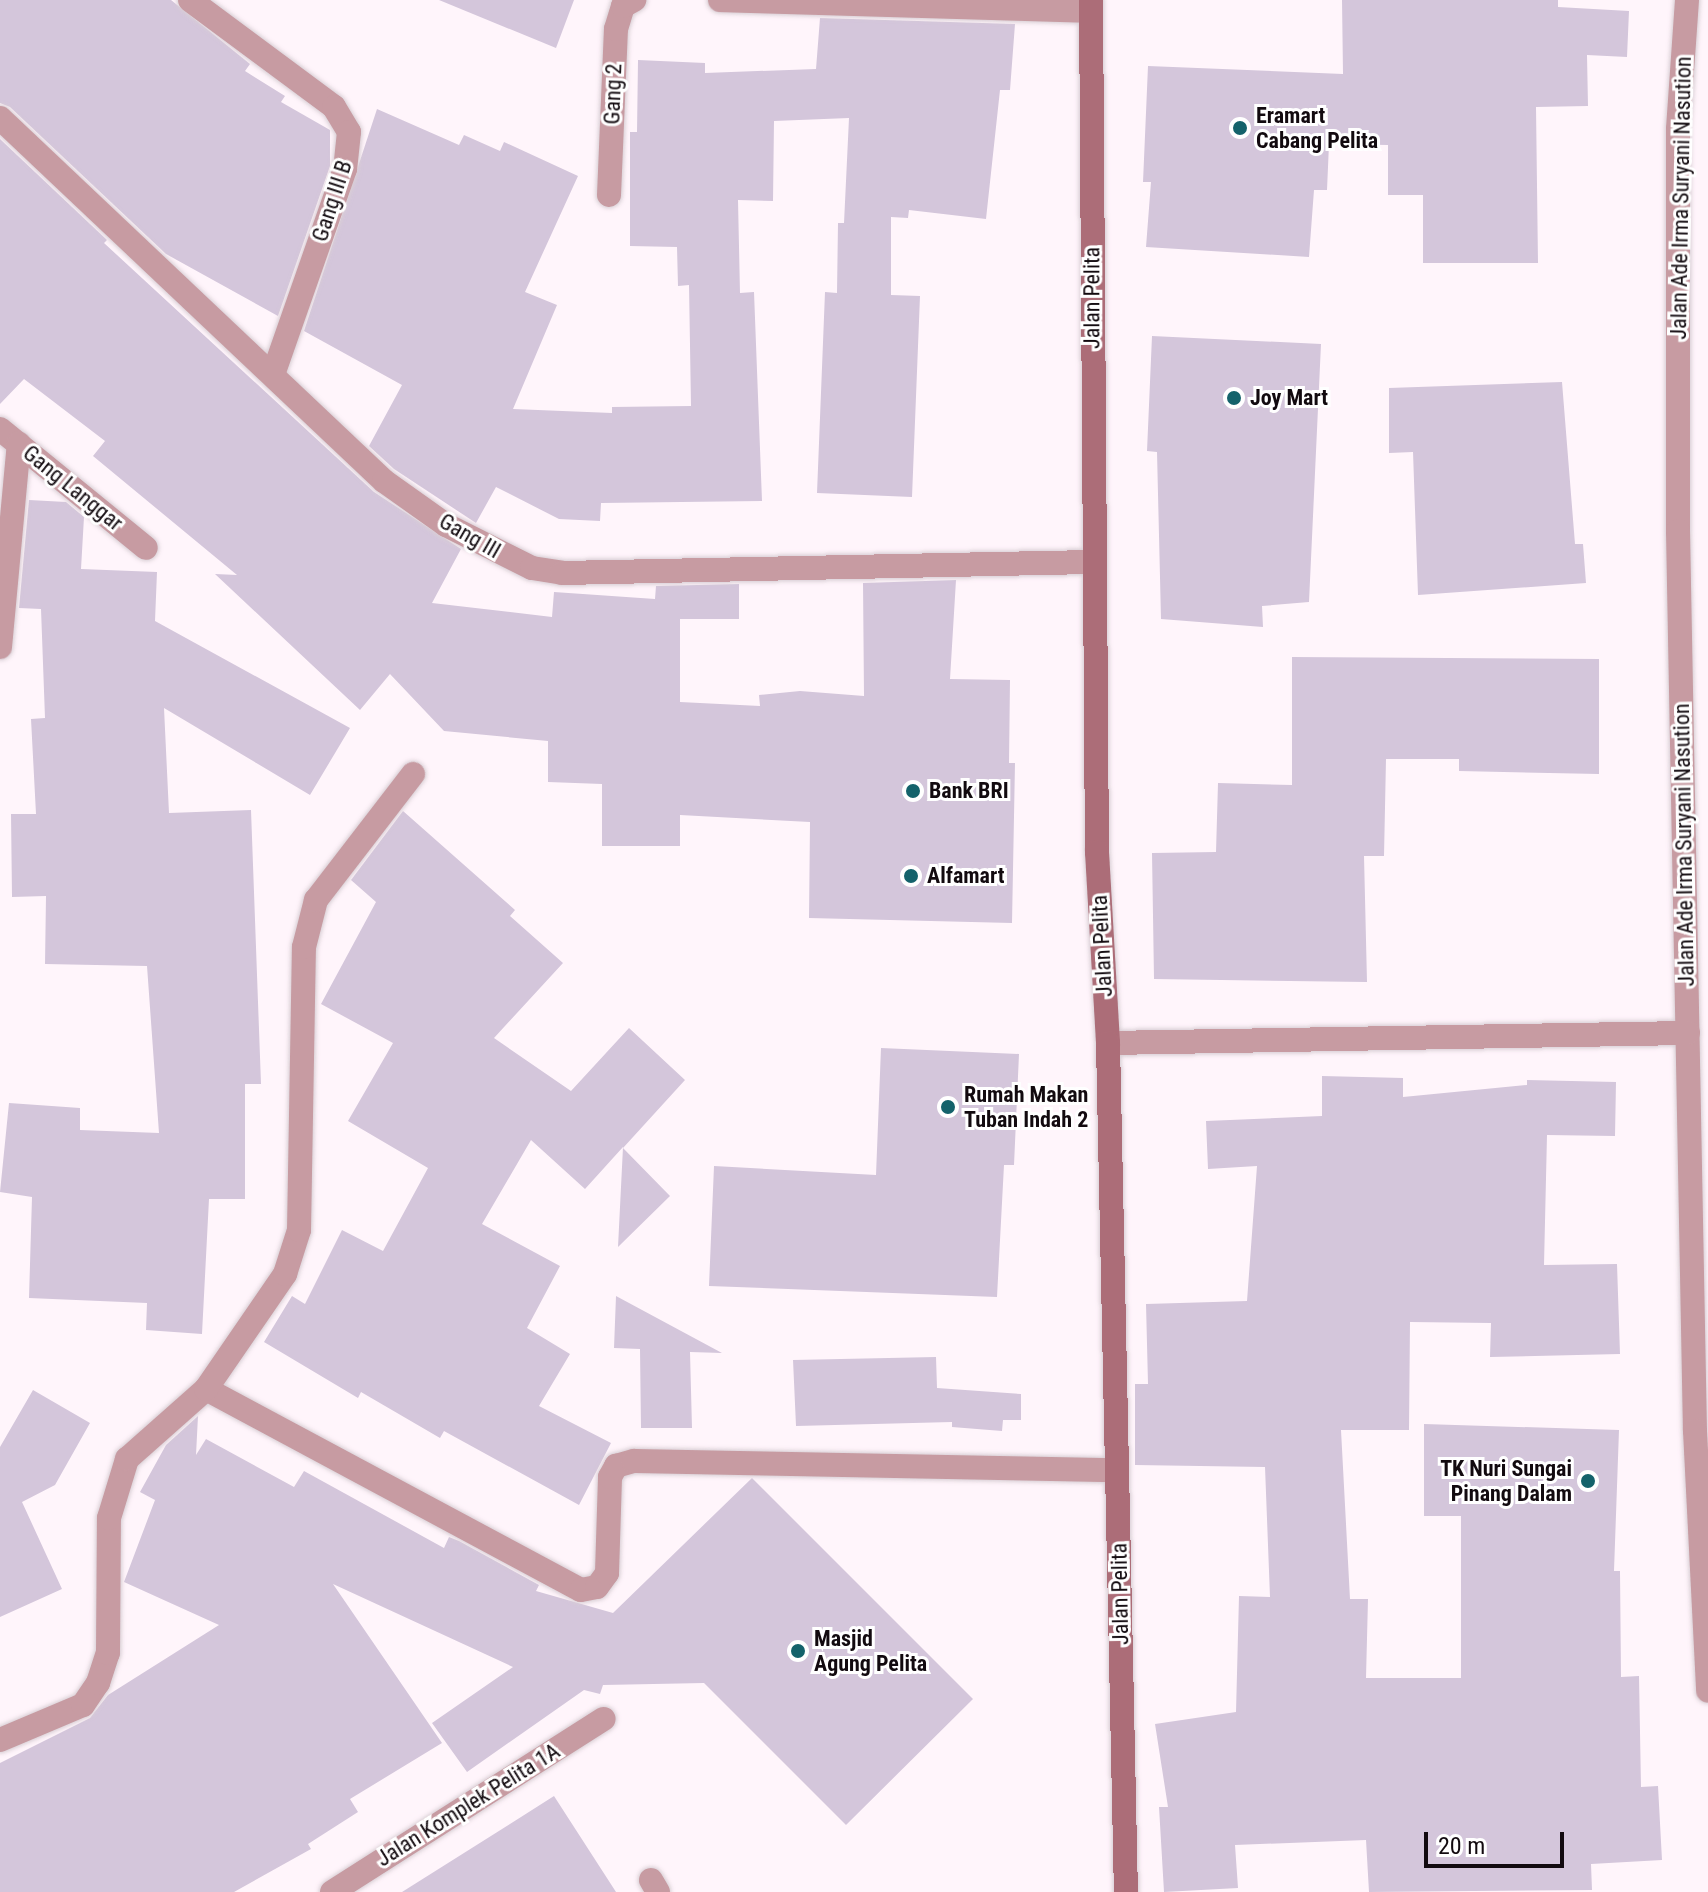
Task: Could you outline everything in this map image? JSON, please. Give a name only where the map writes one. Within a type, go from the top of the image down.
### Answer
[{"type":"street","name":"Gang III B","points":[[190,0],[334,107],[349,132],[345,169],[273,375]]},
{"type":"street","name":"Gang 2","points":[[609,195],[616,29],[623,6],[634,0]]},
{"type":"street","points":[[720,0],[1091,6]]},
{"type":"street","name":"Jalan Ade Irma Suryani Nasution","points":[[1687,0],[1678,129],[1678,299],[1688,1033],[1708,1691]]},
{"type":"street","name":"Jalan Pelita","points":[[1091,6],[1093,562],[1100,667],[1097,852],[1108,1043],[1126,1892]]},
{"type":"street","name":"Gang III","points":[[0,118],[384,481],[446,525],[532,568],[562,573],[1093,562]]},
{"type":"street","points":[[0,647],[10,436]]},
{"type":"street","name":"Gang Langgar","points":[[10,436],[146,548]]},
{"type":"street","points":[[0,1740],[83,1705],[98,1683],[108,1653],[113,1491],[127,1459],[206,1389],[285,1274],[299,1230],[304,947],[316,900],[413,774]]},
{"type":"street","points":[[1108,1043],[1688,1033]]},
{"type":"street","points":[[206,1389],[581,1590],[597,1587],[607,1573],[610,1477],[616,1466],[634,1461],[1117,1470]]},
{"type":"street","name":"Jalan Komplek Pelita 1A","points":[[332,1892],[604,1719]]},
{"type":"building","points":[[0,0],[171,0],[250,64],[245,71],[285,96],[281,102],[330,130],[330,166],[278,316],[166,254],[10,107],[0,103]]},
{"type":"building","points":[[439,0],[574,0],[556,48]]},
{"type":"building","points":[[1342,0],[1558,0],[1558,7],[1629,11],[1627,57],[1587,55],[1588,106],[1536,107],[1538,263],[1423,263],[1423,195],[1388,195],[1388,145],[1329,144],[1327,190],[1314,190],[1309,257],[1146,247],[1151,182],[1143,182],[1148,66],[1343,74]]},
{"type":"building","points":[[820,18],[1015,24],[1010,90],[1000,90],[986,219],[909,210],[908,218],[891,217],[891,295],[920,296],[912,497],[817,493],[825,292],[837,293],[838,223],[844,223],[849,118],[774,121],[773,201],[738,200],[740,293],[754,292],[762,501],[601,503],[600,521],[559,519],[496,487],[476,523],[394,469],[369,446],[402,385],[304,331],[377,109],[459,145],[464,135],[500,151],[504,142],[578,176],[525,292],[557,305],[513,409],[612,413],[612,407],[691,406],[689,285],[678,286],[677,247],[630,246],[630,132],[637,132],[638,60],[705,63],[705,73],[816,69]]},
{"type":"building","points":[[0,139],[107,240],[104,243],[374,492],[461,549],[432,603],[552,617],[554,592],[655,599],[656,586],[739,584],[739,619],[680,619],[680,702],[760,706],[759,695],[800,691],[864,696],[863,583],[956,580],[950,679],[1010,680],[1009,763],[1015,763],[1012,923],[809,918],[810,822],[680,815],[680,846],[602,846],[602,784],[548,782],[548,741],[444,731],[390,674],[360,710],[215,574],[237,575],[93,456],[105,441],[24,379],[0,404]]},
{"type":"building","points":[[1152,336],[1321,344],[1309,602],[1262,606],[1263,627],[1161,619],[1157,452],[1147,451]]},
{"type":"building","points":[[1562,382],[1575,544],[1583,544],[1586,583],[1418,595],[1413,452],[1389,453],[1389,388]]},
{"type":"building","points":[[29,500],[66,502],[84,517],[81,569],[157,572],[155,621],[350,728],[310,795],[164,708],[169,813],[251,810],[261,1084],[245,1084],[245,1199],[209,1199],[202,1334],[146,1330],[147,1303],[29,1298],[32,1197],[0,1192],[9,1103],[80,1108],[80,1130],[159,1133],[147,966],[45,964],[46,896],[12,897],[11,814],[36,814],[31,719],[45,718],[41,609],[19,608]]},
{"type":"building","points":[[1292,657],[1599,659],[1599,774],[1459,771],[1459,759],[1386,759],[1384,856],[1364,856],[1367,982],[1154,979],[1152,853],[1216,852],[1218,783],[1292,785]]},
{"type":"building","points":[[403,811],[515,910],[510,916],[563,963],[494,1038],[571,1091],[629,1028],[685,1080],[623,1148],[670,1196],[618,1247],[623,1147],[585,1189],[531,1140],[482,1224],[560,1266],[527,1328],[570,1354],[539,1406],[611,1443],[579,1505],[444,1431],[440,1438],[361,1392],[358,1398],[264,1342],[292,1296],[305,1304],[342,1230],[383,1251],[428,1168],[348,1121],[393,1043],[321,1004],[376,902],[351,880]]},
{"type":"building","points":[[881,1048],[1019,1054],[1014,1165],[1004,1165],[997,1297],[709,1286],[714,1166],[876,1175]]},
{"type":"building","points":[[1322,1076],[1403,1078],[1403,1097],[1527,1085],[1527,1080],[1616,1082],[1615,1136],[1547,1135],[1544,1265],[1617,1264],[1620,1354],[1490,1357],[1491,1323],[1410,1322],[1409,1430],[1341,1430],[1350,1599],[1368,1599],[1366,1678],[1461,1678],[1461,1516],[1424,1516],[1424,1424],[1619,1430],[1614,1571],[1620,1571],[1621,1677],[1639,1676],[1641,1787],[1658,1786],[1662,1860],[1591,1864],[1592,1890],[1369,1892],[1366,1840],[1235,1845],[1238,1888],[1164,1892],[1159,1807],[1168,1807],[1155,1724],[1236,1712],[1239,1596],[1270,1597],[1265,1467],[1135,1465],[1135,1384],[1148,1384],[1146,1304],[1247,1301],[1257,1166],[1208,1169],[1206,1121],[1322,1116]]},
{"type":"building","points":[[616,1296],[722,1353],[690,1352],[692,1428],[641,1428],[640,1349],[614,1348]]},
{"type":"building","points":[[936,1357],[937,1388],[1021,1394],[1021,1420],[1003,1420],[1002,1431],[952,1427],[952,1422],[796,1426],[793,1360]]},
{"type":"building","points":[[33,1390],[90,1423],[55,1485],[22,1502],[62,1589],[0,1617],[0,1447]]},
{"type":"building","points":[[198,1416],[196,1455],[206,1439],[294,1487],[304,1471],[444,1548],[449,1537],[459,1541],[539,1585],[536,1591],[613,1613],[752,1478],[973,1699],[846,1825],[704,1683],[603,1685],[600,1694],[584,1690],[467,1772],[432,1723],[513,1667],[333,1584],[442,1743],[350,1799],[358,1812],[308,1844],[311,1849],[234,1892],[0,1892],[0,1763],[90,1718],[108,1695],[219,1625],[124,1582],[155,1500],[140,1492],[166,1445]]},
{"type":"building","points":[[554,1796],[616,1892],[402,1892],[521,1817]]},
{"type":"place","name":"Eramart Cabang Pelita","points":[[1240,128]]},
{"type":"place","name":"Joy Mart","points":[[1234,398]]},
{"type":"place","name":"Bank BRI","points":[[913,791]]},
{"type":"place","name":"Alfamart","points":[[911,876]]},
{"type":"place","name":"Rumah Makan Tuban Indah 2","points":[[948,1107]]},
{"type":"place","name":"TK Nuri Sungai Pinang Dalam","points":[[1588,1481]]},
{"type":"place","name":"Masjid Agung Pelita","points":[[798,1651]]}]
